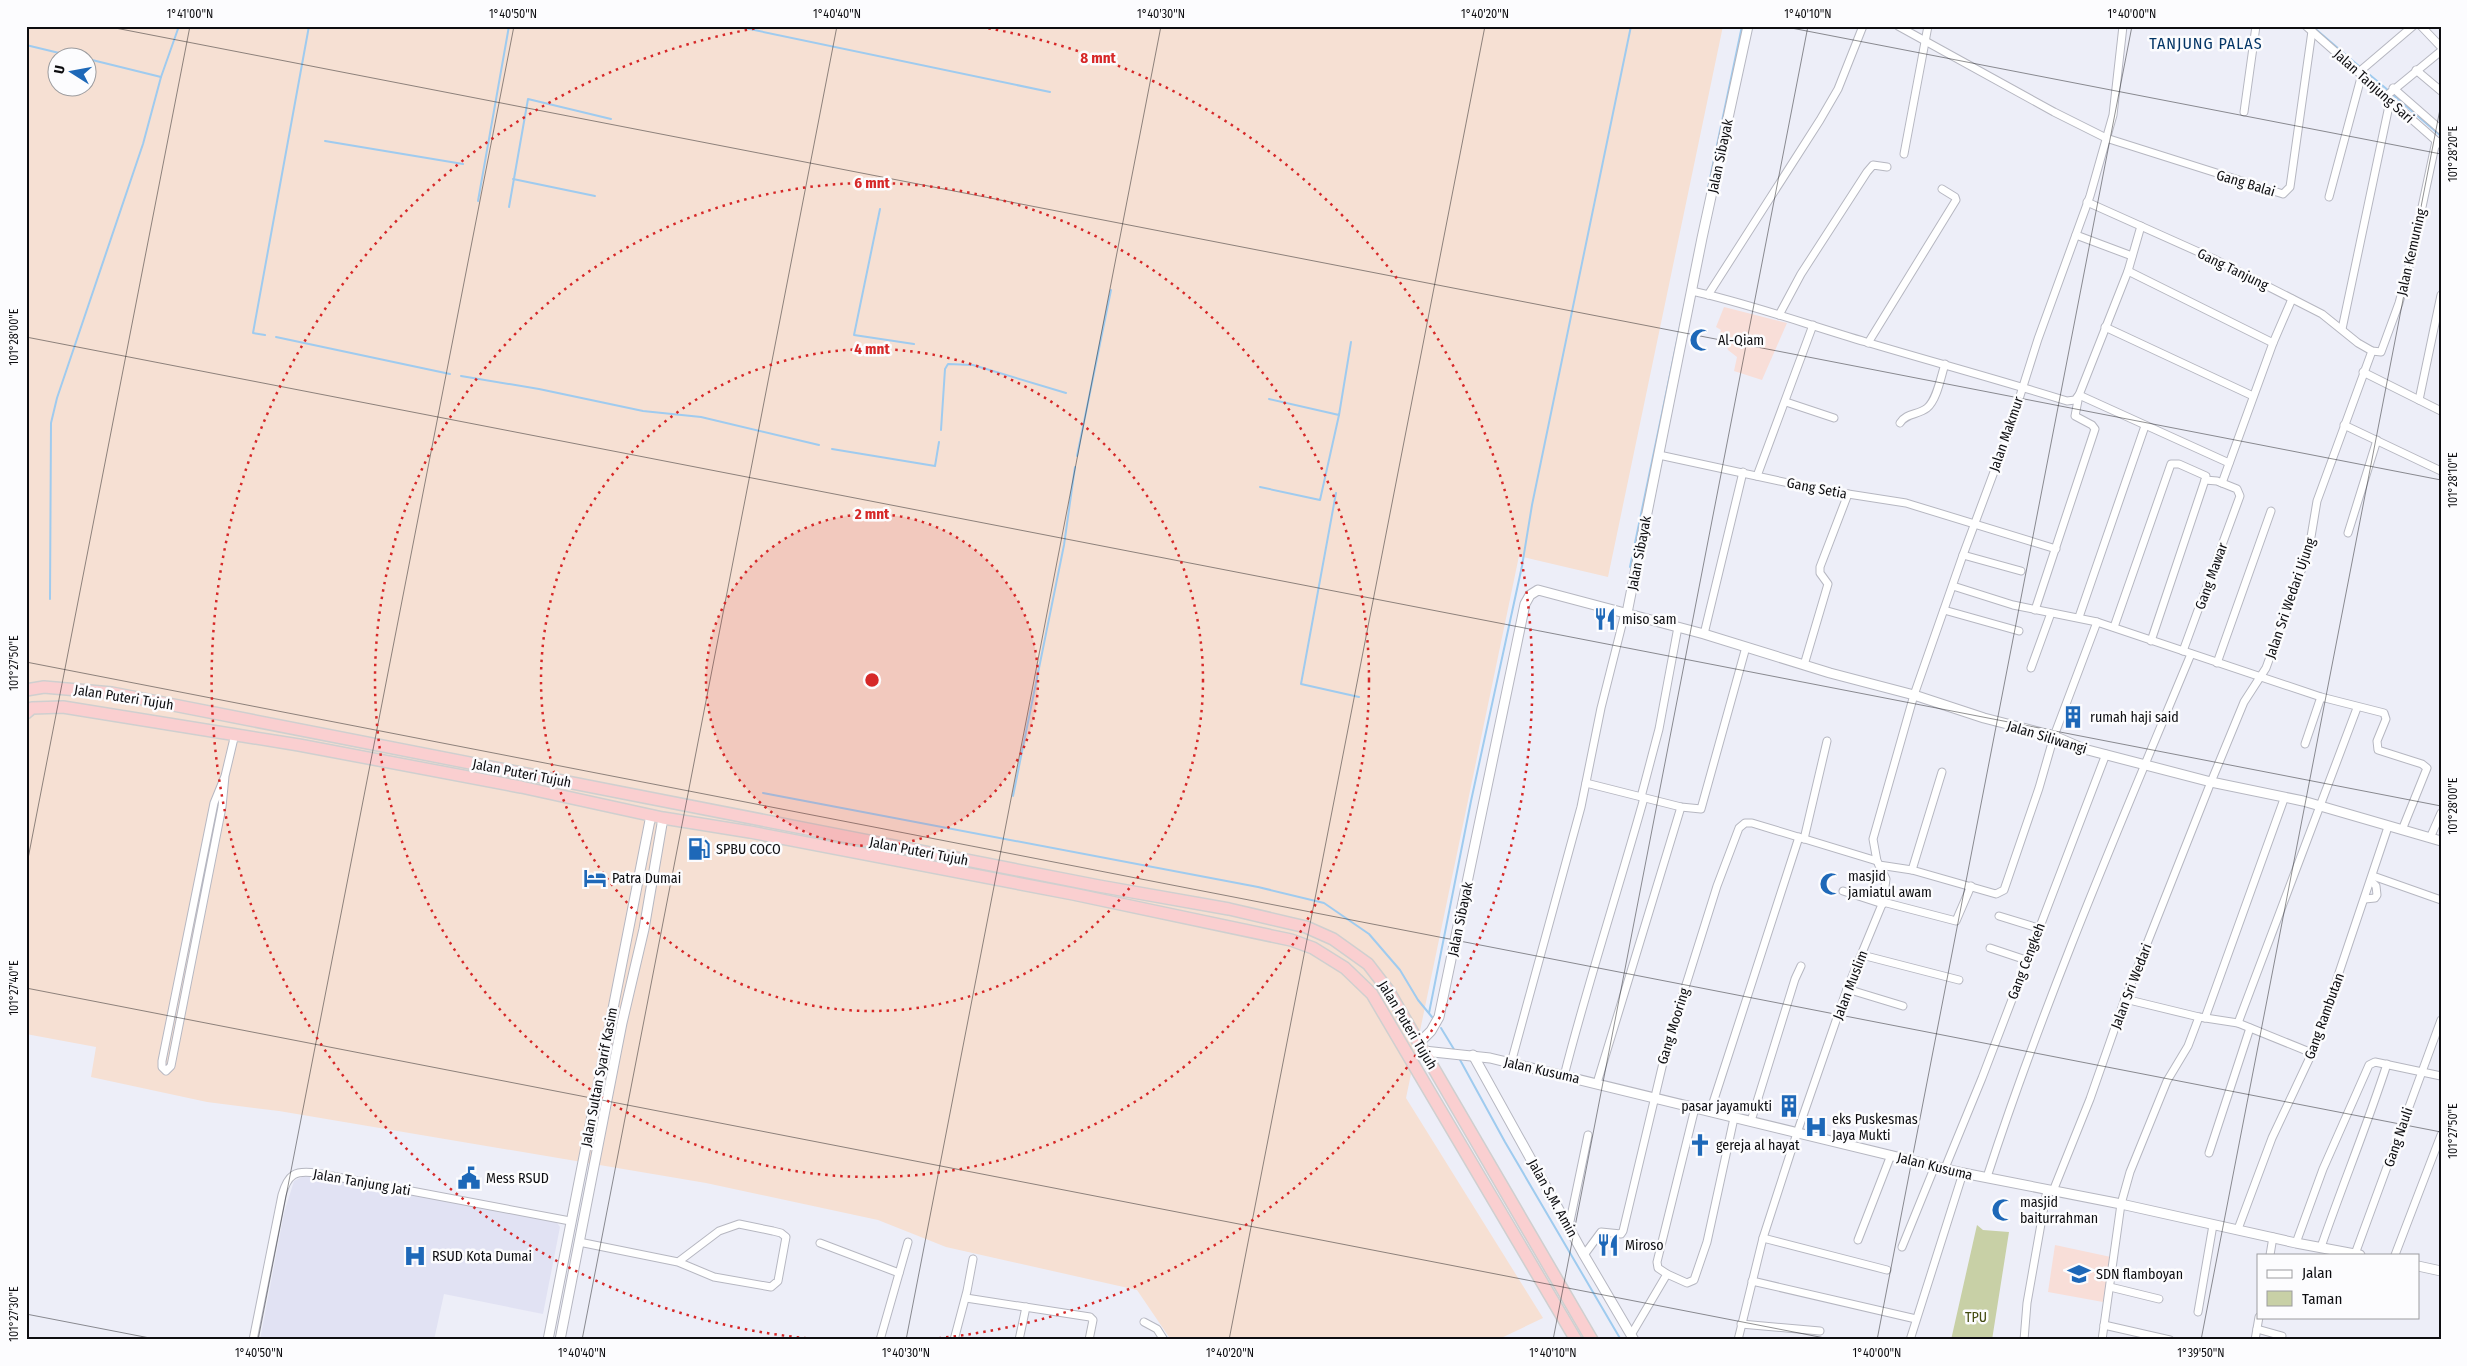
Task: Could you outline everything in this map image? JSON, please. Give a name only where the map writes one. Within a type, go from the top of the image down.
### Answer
[{"type":"highway","name":"Jalan Puteri Tujuh","points":[[28,689],[54,688],[112,693],[1281,920],[1306,927],[1327,936],[1368,964],[1378,976],[1422,1047],[1592,1340]]},
{"type":"highway","name":"Jalan Puteri Tujuh","points":[[29,711],[63,707],[235,734],[534,790],[657,817],[750,832],[1096,899],[1291,940],[1313,948],[1354,974],[1372,994],[1576,1340]]},
{"type":"highway","points":[[534,790],[537,776]]},
{"type":"highway","points":[[1096,899],[1099,886]]},
{"type":"street","name":"Jalan Sibayak","points":[[1422,1047],[1439,1017],[1526,600],[1538,590],[1626,613],[1748,26]]},
{"type":"street","points":[[1708,295],[1838,89],[1863,26]]},
{"type":"street","points":[[1898,26],[2054,112],[2106,138]]},
{"type":"street","points":[[1904,154],[1928,26]]},
{"type":"street","name":"Jalan Makmur","points":[[1873,839],[1914,695],[1963,554],[2007,437],[2022,387],[2087,202],[2113,115],[2123,26]]},
{"type":"street","points":[[2244,112],[2256,26]]},
{"type":"street","points":[[2329,197],[2360,73],[2413,26]]},
{"type":"street","points":[[2420,26],[2441,47]]},
{"type":"street","name":"Gang Balai","points":[[2106,138],[2218,175],[2281,194],[2286,193],[2290,187],[2309,29]]},
{"type":"street","name":"Jalan Tanjung Sari","points":[[2309,29],[2360,73],[2389,94],[2438,143]]},
{"type":"street","points":[[2342,329],[2389,94],[2441,51]]},
{"type":"street","points":[[2416,70],[2441,91]]},
{"type":"street","points":[[2389,94],[2441,130]]},
{"type":"street","name":"Jalan Kemuning","points":[[2372,351],[2381,352],[2399,304],[2438,143]]},
{"type":"street","points":[[1779,315],[1802,274],[1866,172],[1873,165],[1887,168]]},
{"type":"street","points":[[1868,343],[1956,200],[1956,196],[1942,189]]},
{"type":"street","name":"Gang Tanjung","points":[[2087,202],[2212,258],[2322,314],[2358,343],[2372,351]]},
{"type":"street","points":[[2035,610],[2095,429],[2092,425],[2075,416],[2079,395],[2128,271],[2141,226]]},
{"type":"street","points":[[2076,235],[2132,256]]},
{"type":"street","points":[[2128,271],[2273,343]]},
{"type":"street","points":[[1692,291],[2071,402],[2079,395]]},
{"type":"street","points":[[2419,400],[2441,294]]},
{"type":"street","points":[[2205,480],[2222,483],[2273,343],[2292,299]]},
{"type":"street","points":[[1757,476],[1813,325]]},
{"type":"street","points":[[2105,327],[2253,396]]},
{"type":"street","name":"Jalan Sri Wedari Ujung","points":[[2211,782],[2244,702],[2266,668],[2309,550],[2314,512],[2372,351]]},
{"type":"street","points":[[1900,423],[1907,416],[1925,409],[1930,404],[1945,364]]},
{"type":"street","points":[[2363,372],[2441,411]]},
{"type":"street","points":[[2079,395],[2229,463]]},
{"type":"street","points":[[1786,402],[1834,418]]},
{"type":"street","points":[[2344,425],[2441,471]]},
{"type":"street","points":[[2079,617],[2145,426]]},
{"type":"street","points":[[2348,533],[2378,440]]},
{"type":"street","name":"Gang Setia","points":[[1659,455],[1848,494],[1906,503],[2056,549]]},
{"type":"street","points":[[2114,627],[2171,464],[2178,464],[2206,476],[2151,641]]},
{"type":"street","points":[[1704,634],[1743,472]]},
{"type":"street","name":"Gang Mawar","points":[[2184,651],[2239,500],[2238,490],[2222,483]]},
{"type":"street","points":[[1804,665],[1828,584],[1820,573],[1820,567],[1848,494]]},
{"type":"street","points":[[2217,663],[2271,511]]},
{"type":"street","points":[[1963,554],[2020,571]]},
{"type":"street","points":[[1953,586],[2013,606],[2079,617],[2114,627],[2321,698],[2386,715],[2377,741],[2378,750],[2425,766],[2426,768],[2402,830]]},
{"type":"street","points":[[1944,610],[2019,631]]},
{"type":"street","points":[[1511,1063],[1586,783],[1601,708],[1626,613]]},
{"type":"street","name":"Jalan Siliwangi","points":[[1626,613],[1914,695],[1984,718],[2054,736],[2084,749],[2211,782],[2321,806],[2441,841]]},
{"type":"street","points":[[2031,668],[2050,613]]},
{"type":"street","points":[[1802,838],[1878,863],[1912,870],[1996,894],[2002,892],[2039,788],[2054,736],[2097,622]]},
{"type":"street","points":[[1564,1076],[1582,1004],[1616,900],[1659,729],[1678,627]]},
{"type":"street","points":[[1586,783],[1699,810],[1703,806],[1746,647]]},
{"type":"street","points":[[1987,1177],[2048,1007],[2191,654]]},
{"type":"street","points":[[2304,744],[2321,698]]},
{"type":"street","points":[[2238,1023],[2357,708]]},
{"type":"street","points":[[225,776],[214,803],[192,910],[162,1061],[162,1067],[166,1070],[171,1066],[222,807],[225,776],[235,734]]},
{"type":"street","points":[[1710,1112],[1802,838],[1826,741]]},
{"type":"street","name":"Gang Cengkeh","points":[[1944,1168],[1982,1078],[2106,754]]},
{"type":"street","points":[[1912,870],[1942,772]]},
{"type":"street","name":"Jalan Sri Wedari","points":[[2024,1340],[2027,1303],[2050,1190],[2090,1099],[2125,999],[2211,782]]},
{"type":"street","points":[[2102,1340],[2121,1204],[2130,1172],[2167,1081],[2202,1018],[2284,798]]},
{"type":"street","points":[[1597,1084],[1681,807]]},
{"type":"street","points":[[2430,838],[2441,813]]},
{"type":"street","name":"Jalan Sultan Syarif Kasim","points":[[548,1340],[610,1020],[657,817]]},
{"type":"street","name":"Jalan Sultan Syarif Kasim","points":[[560,1340],[622,1023],[644,929],[657,817]]},
{"type":"street","name":"Gang Mooring","points":[[1584,1255],[1601,1232],[1620,1234],[1623,1231],[1668,1042],[1729,852],[1742,824],[1752,823],[1802,838]]},
{"type":"street","name":"Gang Rambutan","points":[[2238,1229],[2272,1138],[2312,1053],[2388,827]]},
{"type":"street","name":"Jalan Muslim","points":[[1738,1340],[1763,1238],[1847,989],[1883,903],[1886,879],[1878,863],[1873,839]]},
{"type":"street","points":[[2372,879],[2441,900]]},
{"type":"street","points":[[1843,891],[1956,921],[1971,886]]},
{"type":"street","points":[[192,910],[202,912]]},
{"type":"street","points":[[1999,916],[2038,928]]},
{"type":"street","points":[[1990,948],[2026,960]]},
{"type":"street","points":[[1862,955],[1959,980]]},
{"type":"street","points":[[1750,1121],[1795,979],[1801,966]]},
{"type":"street","points":[[1847,989],[1903,1006]]},
{"type":"street","points":[[2125,999],[2202,1018],[2238,1023],[2312,1053]]},
{"type":"street","points":[[610,1020],[622,1023]]},
{"type":"street","name":"Gang Nauli","points":[[2358,1254],[2420,1071],[2441,1020]]},
{"type":"street","points":[[2209,1153],[2250,1028]]},
{"type":"street","name":"Jalan Kusuma","points":[[1422,1047],[1511,1063],[1963,1173],[2121,1204],[2296,1243],[2358,1254]]},
{"type":"street","points":[[1431,1063],[1451,1053]]},
{"type":"street","name":"Jalan S.M. Amin","points":[[1473,1055],[1570,1226],[1584,1255],[1633,1337]]},
{"type":"street","points":[[2296,1243],[2323,1169],[2366,1069],[2372,1062],[2441,1076]]},
{"type":"street","points":[[2321,1247],[2345,1177],[2368,1124],[2387,1064]]},
{"type":"street","points":[[1695,1108],[1657,1262],[1658,1268],[1667,1274],[1690,1283],[1699,1269],[1707,1242],[1734,1118]]},
{"type":"street","points":[[1570,1226],[1588,1135]]},
{"type":"street","points":[[2395,1254],[2441,1135]]},
{"type":"street","points":[[1858,1240],[1890,1155]]},
{"type":"street","points":[[1902,1246],[1935,1166]]},
{"type":"street","name":"Jalan Tanjung Jati","points":[[253,1340],[282,1195],[288,1179],[296,1174],[316,1173],[570,1221]]},
{"type":"street","points":[[1910,1340],[1963,1173]]},
{"type":"street","points":[[579,1242],[678,1262],[714,1277],[774,1287],[778,1281],[786,1237],[773,1230],[739,1224],[718,1231],[678,1262]]},
{"type":"street","points":[[2198,1312],[2212,1225]]},
{"type":"street","points":[[1763,1238],[1887,1270]]},
{"type":"street","points":[[2270,1254],[2273,1238]]},
{"type":"street","points":[[880,1340],[908,1242]]},
{"type":"street","points":[[820,1243],[899,1273]]},
{"type":"street","points":[[954,1340],[966,1298],[973,1259]]},
{"type":"street","points":[[2420,1266],[2440,1268]]},
{"type":"street","points":[[1633,1337],[1667,1274]]},
{"type":"street","points":[[1752,1281],[1916,1319]]},
{"type":"street","points":[[2110,1287],[2158,1299]]},
{"type":"street","points":[[966,1298],[1092,1318],[1093,1322],[1089,1340]]},
{"type":"street","points":[[1019,1340],[1026,1307]]},
{"type":"street","points":[[2255,1340],[2260,1318]]},
{"type":"street","points":[[1144,1322],[1157,1329],[1164,1340]]},
{"type":"street","points":[[1741,1324],[1820,1331]]},
{"type":"street","points":[[2104,1326],[2170,1340]]},
{"type":"street","points":[[2257,1329],[2282,1336]]},
{"type":"shaded area","points":[[26,26],[1723,26],[1608,577],[1519,556],[1406,1098],[1543,1318],[1497,1340],[1171,1340],[1137,1290],[946,1247],[878,1220],[706,1183],[279,1111],[207,1102],[91,1077],[96,1047],[26,1034]]},
{"type":"shaded area","points":[[1724,307],[1787,323],[1762,380],[1734,371],[1737,357],[1728,350],[1727,346],[1717,342],[1721,330],[1716,327]]},
{"type":"shaded area","name":"RSUD Kota Dumai","points":[[306,1175],[555,1220],[560,1227],[543,1314],[444,1294],[434,1340],[260,1340],[284,1213],[294,1181]]},
{"type":"shaded area","name":"SDN flamboyan","points":[[2055,1245],[2111,1257],[2103,1302],[2048,1292]]},
{"type":"green space","name":"TPU","points":[[1977,1225],[1983,1230],[2009,1232],[1992,1340],[1951,1340]]},
{"type":"waterway","points":[[50,599],[51,423],[57,398],[143,144],[161,77],[179,26]]},
{"type":"waterway","points":[[265,335],[253,333],[309,26]]},
{"type":"waterway","points":[[478,201],[509,26]]},
{"type":"waterway","points":[[735,26],[1050,92]]},
{"type":"waterway","points":[[1429,1013],[1631,26]]},
{"type":"waterway","points":[[1708,188],[1742,26]]},
{"type":"waterway","points":[[2312,26],[2360,67]]},
{"type":"waterway","points":[[26,45],[48,50]]},
{"type":"waterway","points":[[98,61],[161,77]]},
{"type":"waterway","points":[[2364,70],[2389,91]]},
{"type":"waterway","points":[[2392,94],[2441,136]]},
{"type":"waterway","points":[[509,207],[528,99],[611,119]]},
{"type":"waterway","points":[[325,141],[463,164]]},
{"type":"waterway","points":[[513,179],[595,196]]},
{"type":"waterway","points":[[880,209],[854,335],[914,344]]},
{"type":"waterway","points":[[1077,456],[1111,290]]},
{"type":"waterway","points":[[1630,567],[1686,298]]},
{"type":"waterway","points":[[276,337],[450,374]]},
{"type":"waterway","points":[[1269,399],[1339,415],[1351,342]]},
{"type":"waterway","points":[[941,430],[945,369],[948,364],[973,365],[1066,393]]},
{"type":"waterway","points":[[461,376],[539,389],[643,411],[701,417],[819,445]]},
{"type":"waterway","points":[[1260,487],[1320,500],[1339,415]]},
{"type":"waterway","points":[[832,449],[935,466],[939,442]]},
{"type":"waterway","points":[[1013,796],[1064,545],[1075,467]]},
{"type":"waterway","points":[[1336,493],[1301,684],[1359,697]]},
{"type":"waterway","points":[[763,793],[1258,887],[1324,903],[1369,934],[1400,970],[1418,1000],[1432,1017]]},
{"type":"waterway","points":[[1441,1028],[1455,1051]]},
{"type":"waterway","points":[[1459,1058],[1505,1142],[1621,1340]]},
{"type":"place","name":"Al-Qiam","points":[[1701,340]]},
{"type":"place","name":"miso sam","points":[[1605,619]]},
{"type":"place","name":"rumah haji said","points":[[2073,717]]},
{"type":"place","name":"SPBU COCO","points":[[699,849]]},
{"type":"place","name":"Patra Dumai","points":[[595,878]]},
{"type":"place","name":"masjid jamiatul awam","points":[[1831,884]]},
{"type":"place","name":"pasar jayamukti","points":[[1789,1106]]},
{"type":"place","name":"eks Puskesmas Jaya Mukti","points":[[1816,1127]]},
{"type":"place","name":"gereja al hayat","points":[[1700,1145]]},
{"type":"place","name":"Mess RSUD","points":[[469,1178]]},
{"type":"place","name":"masjid baiturrahman","points":[[2003,1210]]},
{"type":"place","name":"Miroso","points":[[1608,1245]]},
{"type":"place","name":"RSUD Kota Dumai","points":[[415,1256]]},
{"type":"place","name":"SDN flamboyan","points":[[2079,1274]]},
{"type":"district","name":"TANJUNG PALAS","points":[[2206,43]]}]
